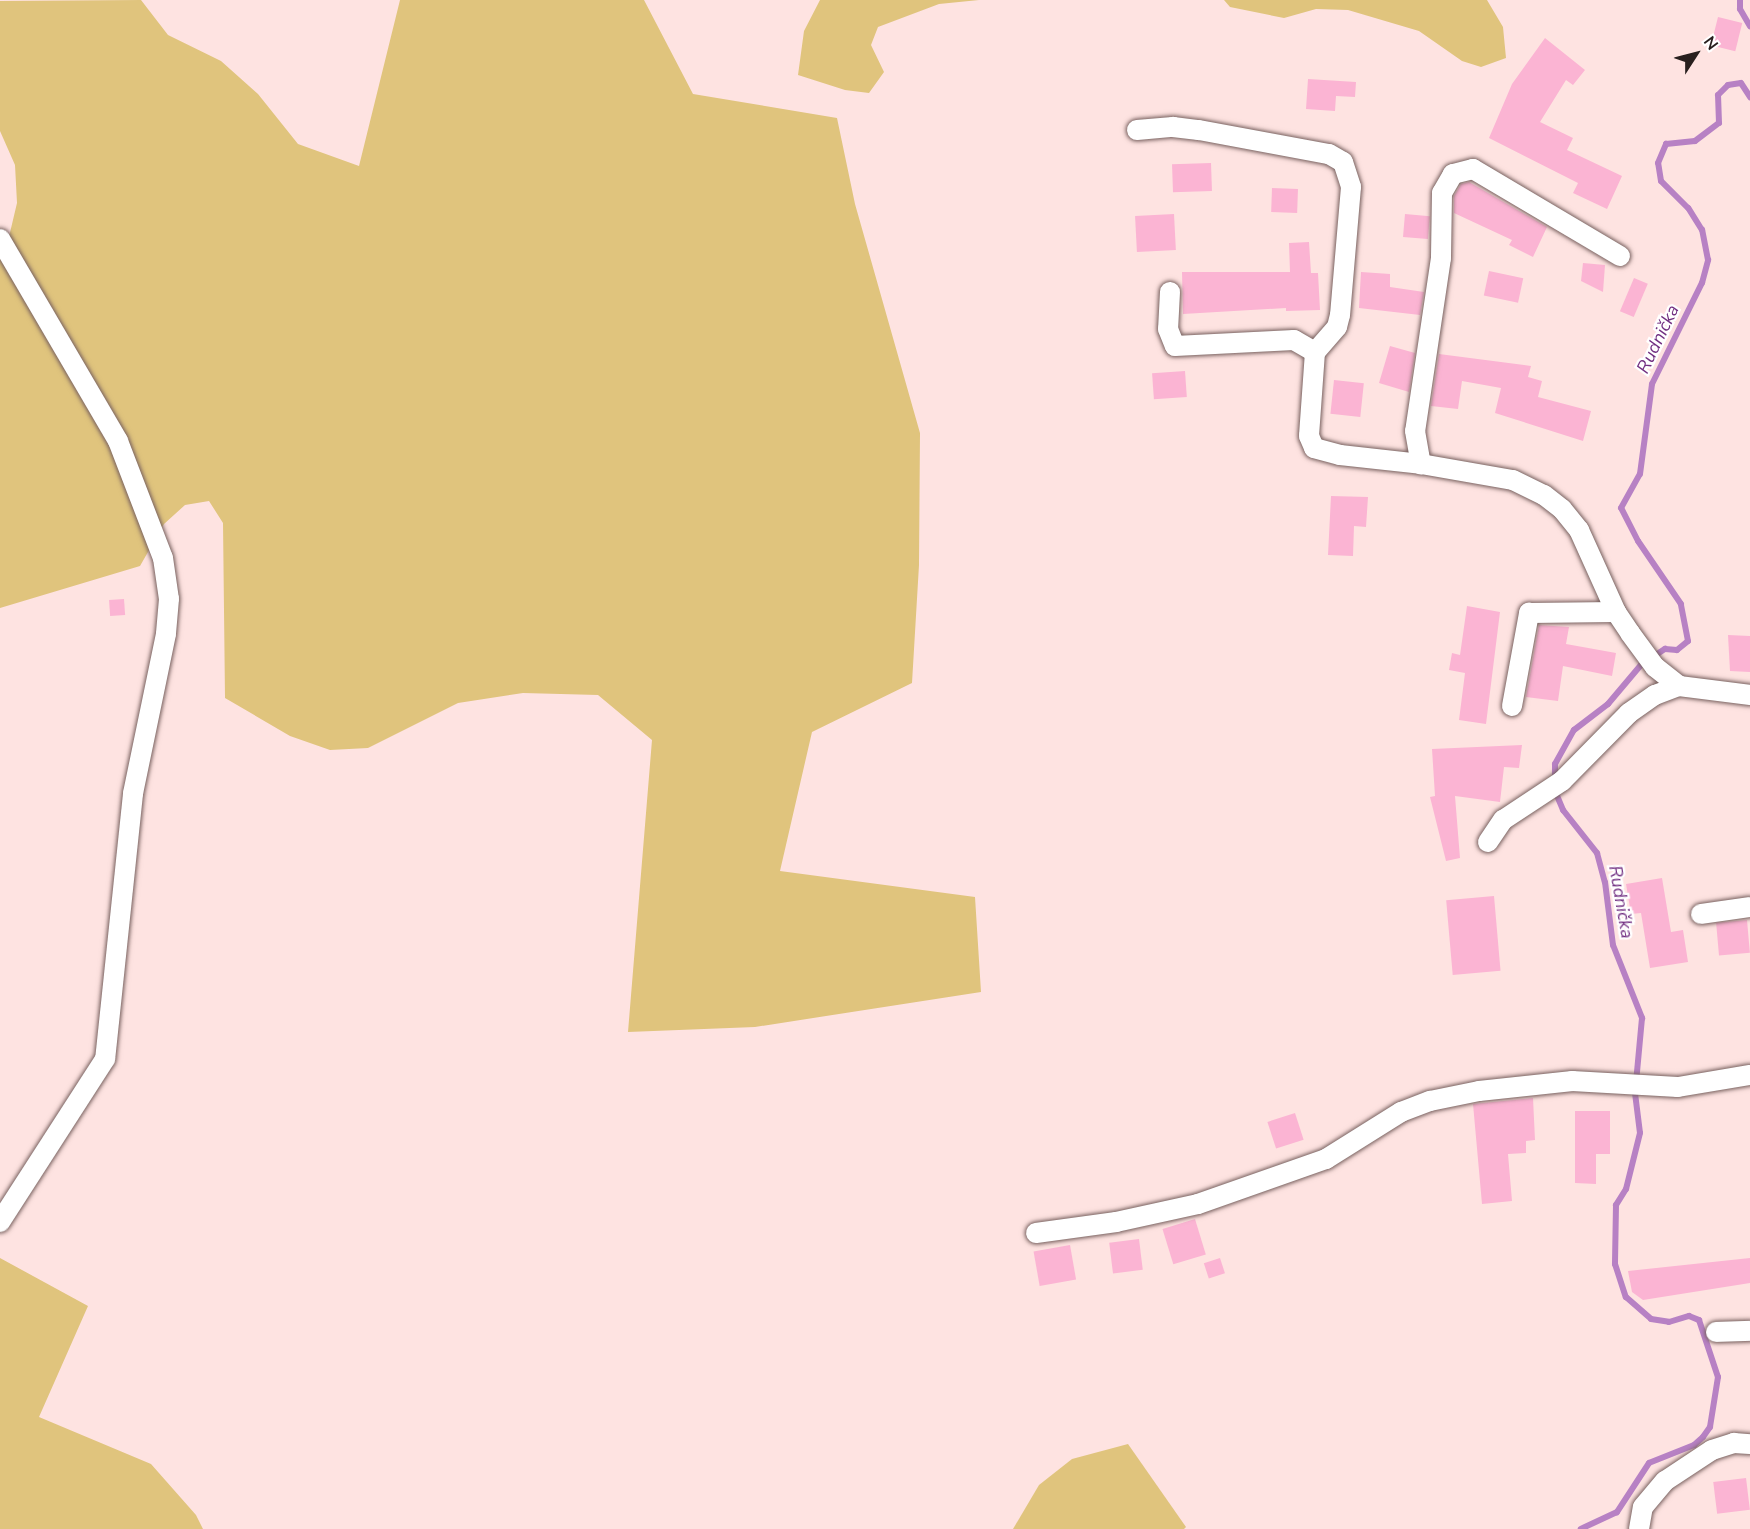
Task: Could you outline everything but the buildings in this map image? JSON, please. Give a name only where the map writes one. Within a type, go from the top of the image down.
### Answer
[{"type":"street","points":[[1137,130],[1173,127],[1199,130],[1329,154],[1343,162],[1352,188],[1341,315],[1337,327],[1315,352],[1309,436],[1314,448],[1334,454],[1421,464],[1503,477],[1544,495],[1579,530],[1616,612],[1642,650],[1655,667],[1679,686]]},
{"type":"street","points":[[1421,464],[1416,418],[1441,258],[1442,193],[1448,179],[1459,170],[1473,169],[1620,256]]},
{"type":"street","points":[[0,239],[118,441],[163,558],[169,598],[166,634],[133,794],[105,1059],[0,1222]]},
{"type":"street","points":[[1170,292],[1168,329],[1175,346],[1294,340],[1315,352]]},
{"type":"street","points":[[1512,706],[1529,613],[1616,612]]},
{"type":"street","points":[[1488,842],[1503,820],[1543,797],[1562,782],[1629,713],[1655,695],[1679,686],[1750,695]]},
{"type":"street","points":[[1701,914],[1750,907]]},
{"type":"street","points":[[1036,1233],[1116,1222],[1198,1204],[1326,1159],[1401,1112],[1431,1101],[1479,1090],[1572,1081],[1678,1087],[1750,1075]]},
{"type":"street","points":[[1716,1332],[1750,1330]]},
{"type":"street","points":[[1638,1529],[1643,1507],[1665,1482],[1712,1450],[1734,1443],[1750,1444]]},
{"type":"shaded area","points":[[141,0],[168,35],[221,61],[258,94],[298,144],[359,166],[400,0],[644,0],[693,94],[837,118],[855,204],[920,433],[919,565],[912,683],[812,732],[780,871],[975,897],[981,992],[755,1027],[628,1032],[652,740],[598,695],[523,693],[458,703],[368,748],[330,750],[290,736],[225,698],[223,523],[209,501],[185,505],[164,524],[140,566],[0,608],[0,246],[8,241],[17,203],[15,165],[0,131],[0,1]]},
{"type":"shaded area","points":[[820,0],[979,0],[939,4],[878,27],[871,45],[884,72],[869,93],[845,90],[798,75],[804,31]]},
{"type":"shaded area","points":[[1224,0],[1487,0],[1503,27],[1506,58],[1481,67],[1462,61],[1419,31],[1348,10],[1316,9],[1284,18],[1230,7]]},
{"type":"shaded area","points":[[0,1258],[88,1306],[39,1417],[151,1464],[196,1515],[203,1529],[0,1529]]},
{"type":"shaded area","points":[[1128,1444],[1186,1527],[1184,1529],[1013,1529],[1039,1485],[1072,1459]]},
{"type":"waterway","name":"Rudnička","points":[[1740,0],[1740,9],[1750,26]]},
{"type":"waterway","name":"Rudnička","points":[[1555,780],[1555,764],[1574,730],[1608,704],[1641,665],[1665,649],[1677,650],[1688,641],[1681,604],[1638,541],[1621,508],[1640,474],[1652,384],[1702,283],[1708,260],[1702,230],[1688,208],[1661,181],[1658,163],[1666,144],[1695,141],[1719,123],[1718,95],[1728,85],[1741,83],[1750,97]]},
{"type":"waterway","name":"Rudnička","points":[[1555,791],[1563,810],[1597,853],[1605,882],[1613,945],[1642,1018],[1635,1093],[1640,1133],[1626,1189],[1616,1205],[1615,1264],[1626,1297],[1651,1319],[1669,1322],[1689,1316],[1699,1320],[1718,1377],[1710,1427],[1703,1437],[1694,1445],[1649,1463],[1617,1512],[1581,1529]]}]
